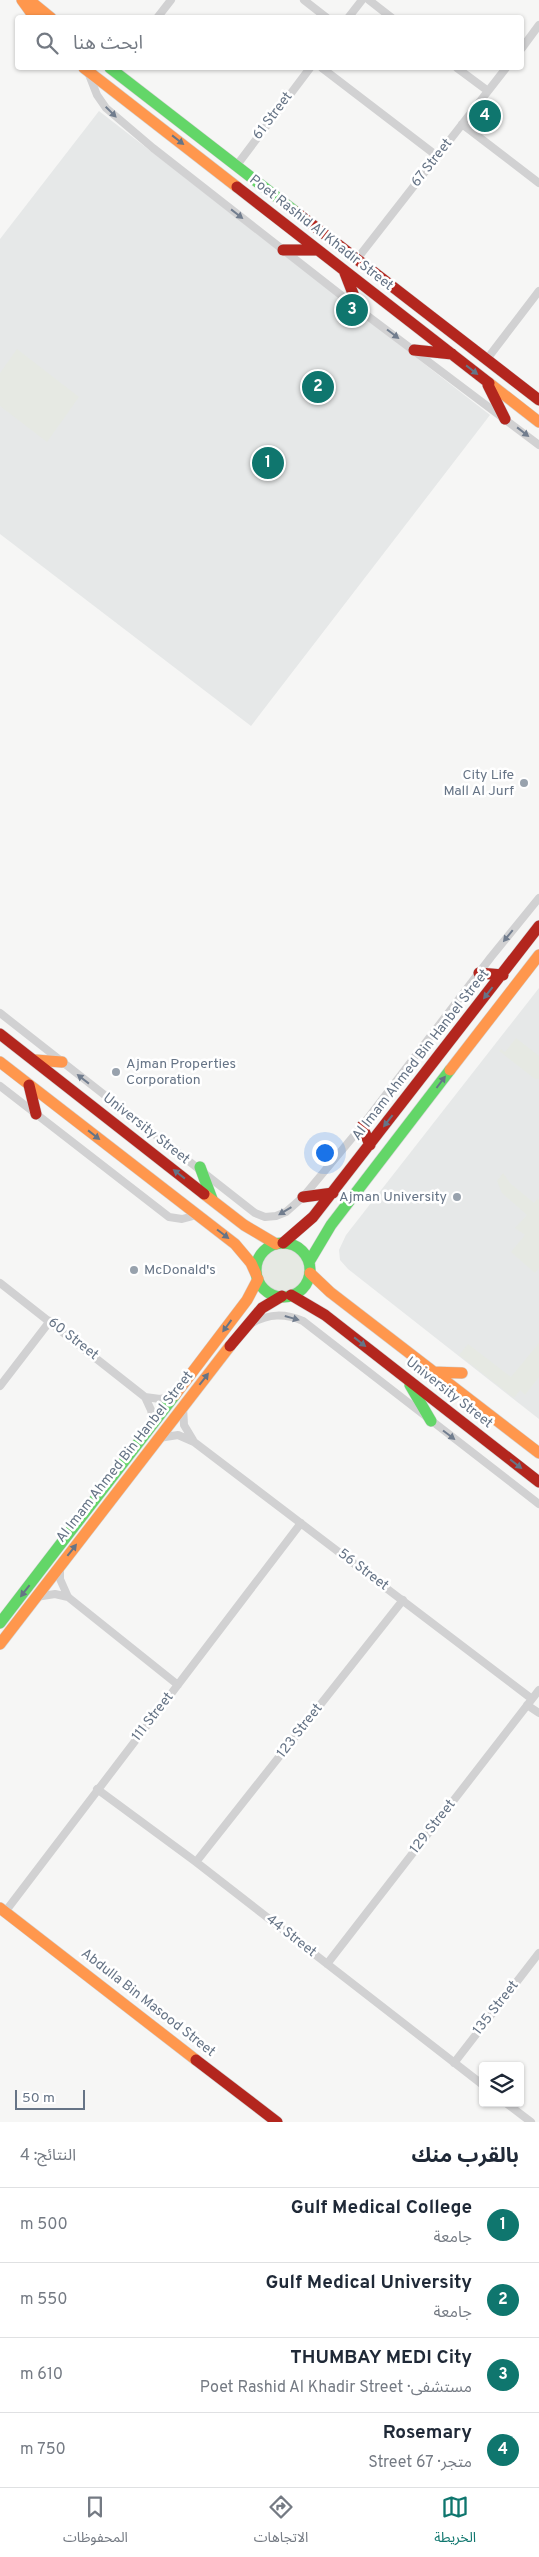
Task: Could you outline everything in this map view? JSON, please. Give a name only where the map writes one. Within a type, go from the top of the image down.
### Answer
[{"type":"street","points":[[22,0],[34,15]]},
{"type":"street","points":[[29,0],[47,15]]},
{"type":"street","points":[[159,15],[171,0]]},
{"type":"street","points":[[304,0],[323,15]]},
{"type":"street","points":[[350,15],[362,0]]},
{"type":"street","points":[[369,0],[388,15]]},
{"type":"street","points":[[524,45],[539,25]]},
{"type":"street","points":[[86,70],[97,95],[112,114],[359,309],[539,445]]},
{"type":"street","name":"Poet Rashid Al Khadir Street","points":[[87,70],[539,422]]},
{"type":"street","name":"Poet Rashid Al Khadir Street","points":[[116,70],[539,400]]},
{"type":"street","name":"61 Street","points":[[237,165],[308,70]]},
{"type":"street","points":[[325,70],[437,156]]},
{"type":"street","points":[[460,70],[488,91]]},
{"type":"street","name":"67 Street","points":[[357,259],[504,70]]},
{"type":"street","points":[[462,124],[539,183]]},
{"type":"street","points":[[283,250],[318,250]]},
{"type":"street","points":[[345,272],[359,309]]},
{"type":"street","points":[[487,359],[539,291]]},
{"type":"street","points":[[414,350],[452,354]]},
{"type":"street","points":[[487,381],[505,418]]},
{"type":"street","points":[[0,1013],[200,1167],[255,1213],[265,1217],[276,1216],[286,1212],[303,1197],[362,1126],[539,898]]},
{"type":"street","name":"Al Imam Ahmed Bin Hanbel Street","points":[[280,1243],[304,1227],[333,1193],[539,926]]},
{"type":"street","points":[[0,1062],[235,1244],[247,1258],[265,1290],[286,1296],[302,1289],[320,1240],[334,1219],[370,1177],[539,955]]},
{"type":"street","points":[[479,973],[503,975]]},
{"type":"street","name":"University Street","points":[[0,1034],[254,1232],[280,1243]]},
{"type":"street","points":[[35,1060],[62,1062]]},
{"type":"street","points":[[29,1085],[36,1114]]},
{"type":"street","points":[[0,1086],[169,1217],[182,1219],[197,1215]]},
{"type":"street","points":[[362,1126],[370,1145]]},
{"type":"street","points":[[200,1167],[212,1200]]},
{"type":"street","points":[[303,1197],[333,1193]]},
{"type":"street","points":[[257,1277],[256,1266],[262,1252],[280,1243],[299,1248],[309,1267]]},
{"type":"street","name":"University Street","points":[[309,1267],[330,1292],[539,1453]]},
{"type":"street","name":"Al Imam Ahmed Bin Hanbel Street","points":[[0,1623],[247,1300],[257,1277]]},
{"type":"street","name":"60 Street","points":[[0,1283],[145,1397]]},
{"type":"street","name":"Al Imam Ahmed Bin Hanbel Street","points":[[0,1644],[245,1326],[262,1308],[286,1296]]},
{"type":"street","name":"University Street","points":[[286,1296],[317,1309],[539,1482]]},
{"type":"street","points":[[245,1326],[272,1316],[283,1315],[302,1321],[539,1504]]},
{"type":"street","points":[[0,1386],[50,1321]]},
{"type":"street","points":[[432,1372],[462,1373]]},
{"type":"street","points":[[407,1379],[431,1421]]},
{"type":"street","points":[[145,1397],[160,1399],[175,1396]]},
{"type":"street","points":[[145,1397],[151,1410],[154,1424]]},
{"type":"street","name":"56 Street","points":[[184,1405],[184,1425],[194,1442]]},
{"type":"street","name":"56 Street","points":[[160,1438],[178,1436],[194,1442],[533,1701],[539,1713]]},
{"type":"street","name":"111 Street","points":[[3,1910],[178,1685],[301,1522]]},
{"type":"street","points":[[60,1566],[62,1585],[68,1597],[178,1685]]},
{"type":"street","points":[[36,1597],[55,1594],[68,1597]]},
{"type":"street","name":"123 Street","points":[[196,1862],[403,1600]]},
{"type":"street","name":"129 Street","points":[[327,1964],[533,1701],[539,1690]]},
{"type":"street","name":"44 Street","points":[[97,1789],[196,1862],[479,2082]]},
{"type":"street","name":"Abdulla Bin Masood Street","points":[[3,1910],[277,2122]]},
{"type":"street","name":"135 Street","points":[[454,2063],[539,1953]]},
{"type":"street","points":[[511,2107],[531,2122]]},
{"type":"shaded area","points":[[99,111],[490,415],[251,726],[0,534],[0,239]]},
{"type":"shaded area","points":[[17,349],[79,397],[47,442],[0,406],[0,373]]},
{"type":"shaded area","name":"Ajman University","points":[[539,988],[539,1419],[348,1269],[340,1260],[339,1250],[346,1235]]},
{"type":"shaded area","points":[[516,1038],[539,1056],[539,1079],[535,1079],[499,1051],[501,1049],[505,1052]]},
{"type":"shaded area","points":[[503,1173],[510,1183],[534,1203],[538,1198],[539,1200],[539,1268],[535,1273],[511,1252],[525,1235],[515,1228],[527,1215],[502,1193],[497,1181]]},
{"type":"shaded area","points":[[278,1246],[288,1246],[302,1256],[306,1269],[302,1282],[296,1288],[288,1292],[278,1292],[264,1282],[260,1274],[260,1264],[270,1250]]},
{"type":"shaded area","points":[[539,1343],[539,1377],[525,1395],[520,1390],[514,1398],[459,1355],[468,1344],[511,1377]]},
{"type":"traffic: fast","points":[[113,70],[296,212]]},
{"type":"traffic: fast","points":[[309,1262],[331,1225],[450,1070]]},
{"type":"traffic: fast","points":[[200,1167],[212,1199]]},
{"type":"traffic: fast","points":[[283,1243],[293,1245],[302,1251],[308,1260],[310,1270],[308,1280],[302,1289],[293,1295],[283,1297],[273,1295],[264,1289],[258,1280],[256,1270],[258,1260],[264,1251],[273,1245],[283,1243]]},
{"type":"traffic: fast","points":[[410,1385],[431,1421]]},
{"type":"traffic: fast","points":[[0,1623],[175,1395]]},
{"type":"traffic: slow","points":[[22,0],[33,15]]},
{"type":"traffic: slow","points":[[29,0],[47,15]]},
{"type":"traffic: slow","points":[[87,70],[237,187]]},
{"type":"traffic: slow","points":[[489,383],[539,422]]},
{"type":"traffic: slow","points":[[450,1070],[539,955]]},
{"type":"traffic: slow","points":[[35,1060],[62,1062]]},
{"type":"traffic: slow","points":[[0,1062],[235,1244],[251,1263],[256,1274]]},
{"type":"traffic: slow","points":[[204,1194],[244,1225],[276,1244]]},
{"type":"traffic: slow","points":[[310,1273],[330,1292],[539,1453]]},
{"type":"traffic: slow","points":[[175,1395],[247,1300],[258,1279]]},
{"type":"traffic: slow","points":[[0,1644],[230,1346]]},
{"type":"traffic: slow","points":[[432,1372],[462,1373]]},
{"type":"traffic: slow","points":[[0,1908],[196,2060]]},
{"type":"traffic: jam","points":[[237,187],[489,383]]},
{"type":"traffic: jam","points":[[296,212],[539,400]]},
{"type":"traffic: jam","points":[[283,250],[318,250]]},
{"type":"traffic: jam","points":[[345,273],[359,309]]},
{"type":"traffic: jam","points":[[414,350],[452,354]]},
{"type":"traffic: jam","points":[[488,385],[505,419]]},
{"type":"traffic: jam","points":[[283,1243],[313,1217],[539,926]]},
{"type":"traffic: jam","points":[[479,973],[503,975]]},
{"type":"traffic: jam","points":[[0,1034],[204,1194]]},
{"type":"traffic: jam","points":[[29,1085],[36,1114]]},
{"type":"traffic: jam","points":[[362,1126],[370,1145]]},
{"type":"traffic: jam","points":[[303,1197],[333,1193]]},
{"type":"traffic: jam","points":[[291,1295],[325,1315],[539,1482]]},
{"type":"traffic: jam","points":[[230,1346],[262,1308],[282,1296]]},
{"type":"traffic: jam","points":[[196,2060],[277,2122]]},
{"type":"place","name":"Rosemary","points":[[485,116]]},
{"type":"place","name":"THUMBAY MEDI City","points":[[352,310]]},
{"type":"place","name":"Gulf Medical University","points":[[318,387]]},
{"type":"place","name":"Gulf Medical College","points":[[268,463]]},
{"type":"place","name":"City Life Mall Al Jurf","points":[[524,783]]},
{"type":"place","name":"Ajman Properties Corporation","points":[[116,1072]]},
{"type":"place","name":"Ajman University","points":[[457,1197]]},
{"type":"place","name":"McDonald's","points":[[134,1270]]}]
